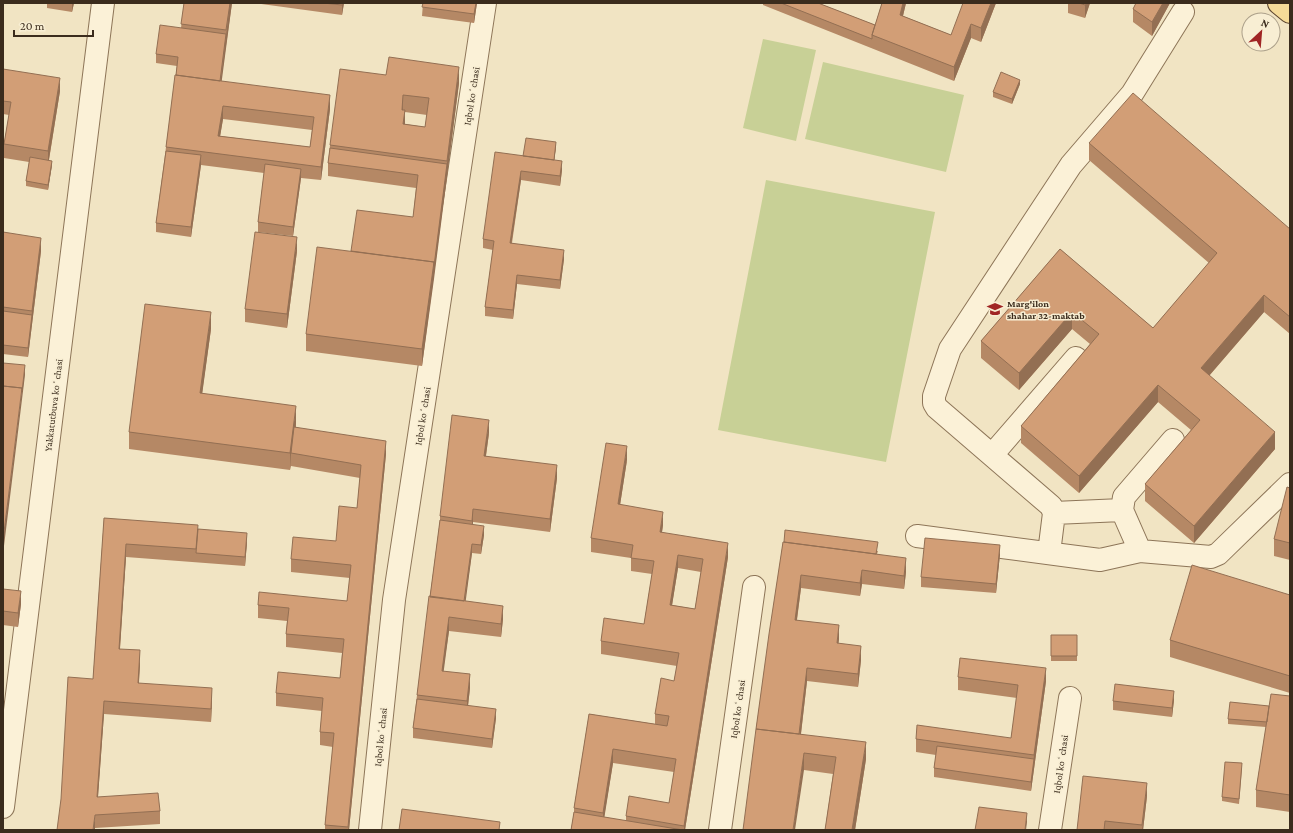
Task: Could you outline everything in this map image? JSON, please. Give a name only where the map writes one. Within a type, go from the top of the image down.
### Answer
[{"type":"main road","points":[[1279,3],[1290,12]]},
{"type":"street","name":"Yakkatutbuva koʻchasi","points":[[3,807],[104,3]]},
{"type":"street","name":"Iqbol koʻchasi","points":[[370,830],[394,600],[485,3]]},
{"type":"street","points":[[1049,553],[1054,513],[1051,506],[938,408],[934,403],[934,396],[950,349],[1071,165],[1132,94],[1183,12]]},
{"type":"street","points":[[992,455],[1076,358]]},
{"type":"street","points":[[1140,551],[1122,510],[1124,496],[1173,440]]},
{"type":"street","points":[[917,536],[1100,560],[1140,551],[1211,557],[1215,556],[1290,484]]},
{"type":"street","points":[[1054,513],[1122,510]]},
{"type":"street","name":"Iqbol koʻchasi","points":[[720,830],[754,587]]},
{"type":"street","name":"Iqbol koʻchasi","points":[[1050,830],[1070,698]]},
{"type":"green space","points":[[763,39],[816,50],[796,141],[743,128]]},
{"type":"green space","points":[[823,62],[964,95],[946,172],[805,139]]},
{"type":"green space","points":[[766,180],[935,212],[886,462],[718,430]]},
{"type":"building","points":[[184,3],[230,3],[226,30],[181,24]]},
{"type":"building","points":[[323,3],[343,3],[342,5]]},
{"type":"building","points":[[423,3],[476,3],[474,14],[422,7]]},
{"type":"building","points":[[781,3],[818,3],[875,25],[872,39]]},
{"type":"building","points":[[882,3],[903,3],[900,15],[951,35],[963,3],[991,3],[981,28],[971,24],[954,67],[872,35]]},
{"type":"building","points":[[1136,3],[1163,3],[1152,22],[1133,9]]},
{"type":"building","points":[[160,25],[226,34],[220,81],[176,75],[178,57],[156,54]]},
{"type":"building","points":[[389,57],[459,67],[447,161],[330,145],[340,69],[386,75]],"holes":[[[403,95],[429,98],[425,127],[403,124],[405,110],[402,110]]]},
{"type":"building","points":[[3,69],[60,78],[48,151],[4,144],[11,102],[3,101]]},
{"type":"building","points":[[1001,72],[1020,80],[1012,99],[993,92]]},
{"type":"building","points":[[175,75],[330,95],[321,167],[166,147]],"holes":[[[223,106],[314,117],[310,147],[218,136]]]},
{"type":"building","points":[[1133,93],[1290,229],[1290,317],[1264,295],[1201,368],[1275,432],[1194,526],[1145,484],[1200,420],[1158,385],[1079,476],[1021,426],[1099,334],[1072,312],[1019,373],[981,341],[1060,249],[1153,328],[1217,253],[1089,143]]},
{"type":"building","points":[[526,138],[556,142],[554,160],[523,156]]},
{"type":"building","points":[[330,148],[447,164],[434,266],[434,262],[351,251],[357,210],[413,217],[418,175],[328,163]]},
{"type":"building","points":[[166,151],[201,155],[191,227],[156,223]]},
{"type":"building","points":[[495,152],[562,161],[560,176],[521,171],[510,243],[564,250],[560,280],[517,275],[513,310],[485,307],[494,241],[483,239]]},
{"type":"building","points":[[30,157],[52,161],[48,185],[26,181]]},
{"type":"building","points":[[265,164],[301,169],[293,227],[258,222]]},
{"type":"building","points":[[3,232],[41,238],[32,311],[3,307]]},
{"type":"building","points":[[255,232],[297,237],[287,314],[245,309]]},
{"type":"building","points":[[317,247],[434,262],[422,349],[306,334]]},
{"type":"building","points":[[145,304],[211,312],[200,393],[296,406],[290,453],[129,432]]},
{"type":"building","points":[[3,311],[32,315],[28,348],[3,345]]},
{"type":"building","points":[[3,363],[25,365],[22,392],[22,388],[3,386]]},
{"type":"building","points":[[3,386],[22,388],[3,540]]},
{"type":"building","points":[[452,415],[489,420],[484,456],[557,465],[550,519],[473,509],[472,521],[440,516]]},
{"type":"building","points":[[294,427],[386,441],[348,827],[325,825],[334,733],[320,732],[323,698],[276,693],[278,672],[340,678],[344,639],[286,634],[289,608],[258,605],[259,592],[347,601],[351,565],[291,559],[293,537],[336,541],[339,506],[357,508],[361,465],[291,453]]},
{"type":"building","points":[[606,443],[627,446],[618,504],[663,512],[660,532],[728,543],[684,826],[626,816],[629,796],[669,803],[676,759],[613,749],[603,813],[574,808],[589,714],[667,726],[669,716],[655,714],[661,678],[674,681],[679,653],[601,641],[604,618],[644,624],[654,561],[631,558],[633,545],[591,538]],"holes":[[[678,555],[703,559],[695,609],[670,605]]]},
{"type":"building","points":[[1287,487],[1290,488],[1290,543],[1274,539]]},
{"type":"building","points":[[104,518],[198,525],[196,549],[126,544],[119,649],[140,650],[138,683],[212,688],[211,709],[104,701],[97,797],[158,793],[160,811],[95,815],[93,830],[57,830],[61,799],[68,677],[93,679]]},
{"type":"building","points":[[440,520],[484,526],[481,545],[472,544],[464,601],[430,597]]},
{"type":"building","points":[[198,529],[247,533],[245,557],[196,553]]},
{"type":"building","points":[[785,530],[878,542],[876,554],[784,542]]},
{"type":"building","points":[[925,538],[1000,545],[996,584],[921,577]]},
{"type":"building","points":[[783,542],[906,558],[904,576],[862,570],[860,583],[801,575],[795,620],[839,625],[837,643],[861,646],[858,674],[807,668],[799,734],[756,729]]},
{"type":"building","points":[[1192,565],[1290,595],[1290,676],[1170,640]]},
{"type":"building","points":[[3,589],[21,591],[18,613],[3,611]]},
{"type":"building","points":[[429,596],[503,606],[501,624],[449,617],[442,671],[470,674],[467,701],[417,695]]},
{"type":"building","points":[[1051,635],[1077,635],[1077,656],[1051,656]]},
{"type":"building","points":[[960,658],[1046,668],[1034,755],[916,739],[917,725],[1011,738],[1018,685],[958,677]]},
{"type":"building","points":[[1115,684],[1174,691],[1172,708],[1113,701]]},
{"type":"building","points":[[1271,694],[1290,696],[1290,795],[1256,790]]},
{"type":"building","points":[[417,699],[496,709],[492,739],[413,728]]},
{"type":"building","points":[[1230,702],[1269,706],[1267,722],[1228,719]]},
{"type":"building","points":[[756,729],[866,742],[852,830],[825,830],[836,757],[804,753],[793,830],[743,830]]},
{"type":"building","points":[[937,746],[1034,759],[1031,782],[934,768]]},
{"type":"building","points":[[1225,762],[1242,763],[1239,799],[1222,797]]},
{"type":"building","points":[[1083,776],[1147,783],[1142,825],[1105,821],[1104,830],[1077,830]]},
{"type":"building","points":[[979,807],[1027,813],[1025,830],[975,830]]},
{"type":"building","points":[[402,809],[500,822],[499,830],[399,830]]},
{"type":"building","points":[[574,812],[683,830],[571,830]]},
{"type":"place","name":"Marg'ilon shahar 32-maktab","points":[[995,309]]}]
